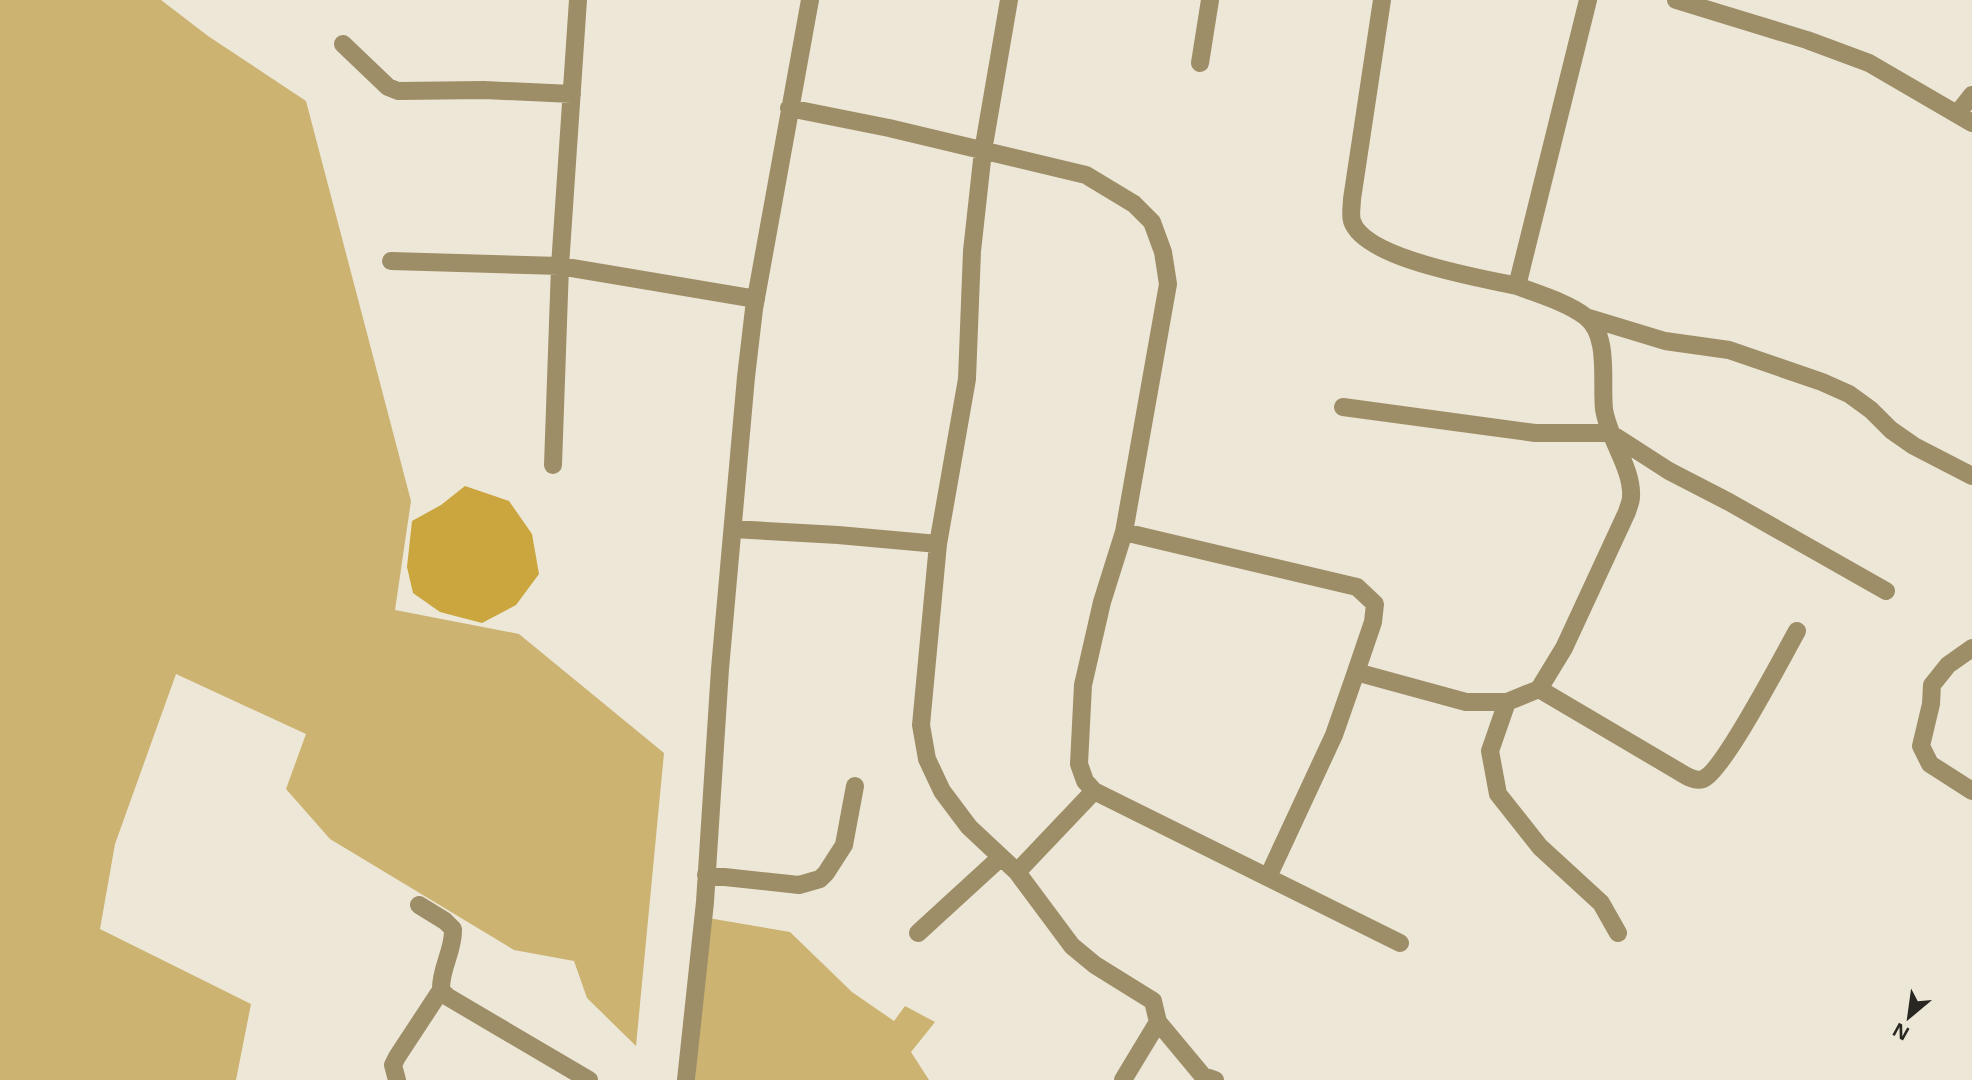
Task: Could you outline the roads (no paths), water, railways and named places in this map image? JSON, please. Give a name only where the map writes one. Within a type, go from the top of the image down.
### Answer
[{"type":"street","points":[[553,465],[560,266],[578,0]]},
{"type":"street","points":[[686,1080],[706,875],[720,669],[746,377],[755,299],[810,0]]},
{"type":"street","points":[[1009,0],[983,151],[972,251],[967,379],[939,544],[921,725],[927,759],[942,791],[969,827],[1017,872],[1072,946],[1095,965],[1153,1001],[1158,1021],[1203,1076],[1215,1080]]},
{"type":"street","points":[[1200,64],[1210,0]]},
{"type":"street","points":[[1382,0],[1352,199],[1352,221],[1360,233],[1377,246],[1426,266],[1517,286],[1552,299],[1586,317],[1665,341],[1729,350],[1822,383],[1849,394],[1914,446],[1972,475]]},
{"type":"street","points":[[1517,286],[1588,0]]},
{"type":"street","points":[[1676,0],[1869,62],[1967,116],[1972,95]]},
{"type":"street","points":[[343,44],[388,87],[398,91],[484,90],[572,94]]},
{"type":"street","points":[[789,108],[888,128],[1086,175],[1135,204],[1152,222],[1163,252],[1168,284],[1124,532],[1102,602],[1083,685],[1079,764],[1085,781],[1094,791],[1401,943]]},
{"type":"street","points":[[391,261],[560,266],[755,299]]},
{"type":"street","points":[[1356,672],[1466,702],[1507,702],[1539,689],[1564,648],[1627,512],[1631,496],[1604,410],[1604,376],[1598,333],[1586,317]]},
{"type":"street","points":[[1343,407],[1535,432],[1610,433],[1669,471],[1730,502],[1886,592]]},
{"type":"street","points":[[733,529],[939,544]]},
{"type":"street","points":[[1124,532],[1357,587],[1375,604],[1373,622],[1334,734],[1268,877]]},
{"type":"street","points":[[1539,689],[1690,778],[1702,780],[1712,774],[1736,738],[1797,631]]},
{"type":"street","points":[[1972,648],[1948,665],[1932,685],[1931,704],[1921,746],[1930,764],[1972,790]]},
{"type":"street","points":[[1507,702],[1490,751],[1498,794],[1540,847],[1601,903],[1618,933]]},
{"type":"street","points":[[706,875],[799,884],[820,879],[827,873],[844,845],[855,786]]},
{"type":"street","points":[[1017,872],[1094,791]]},
{"type":"street","points":[[918,933],[1001,857]]},
{"type":"street","points":[[397,1080],[393,1065],[441,989],[453,939],[453,929],[445,921],[419,905]]},
{"type":"street","points":[[441,989],[448,997],[589,1080]]},
{"type":"street","points":[[1124,1080],[1158,1021]]}]
